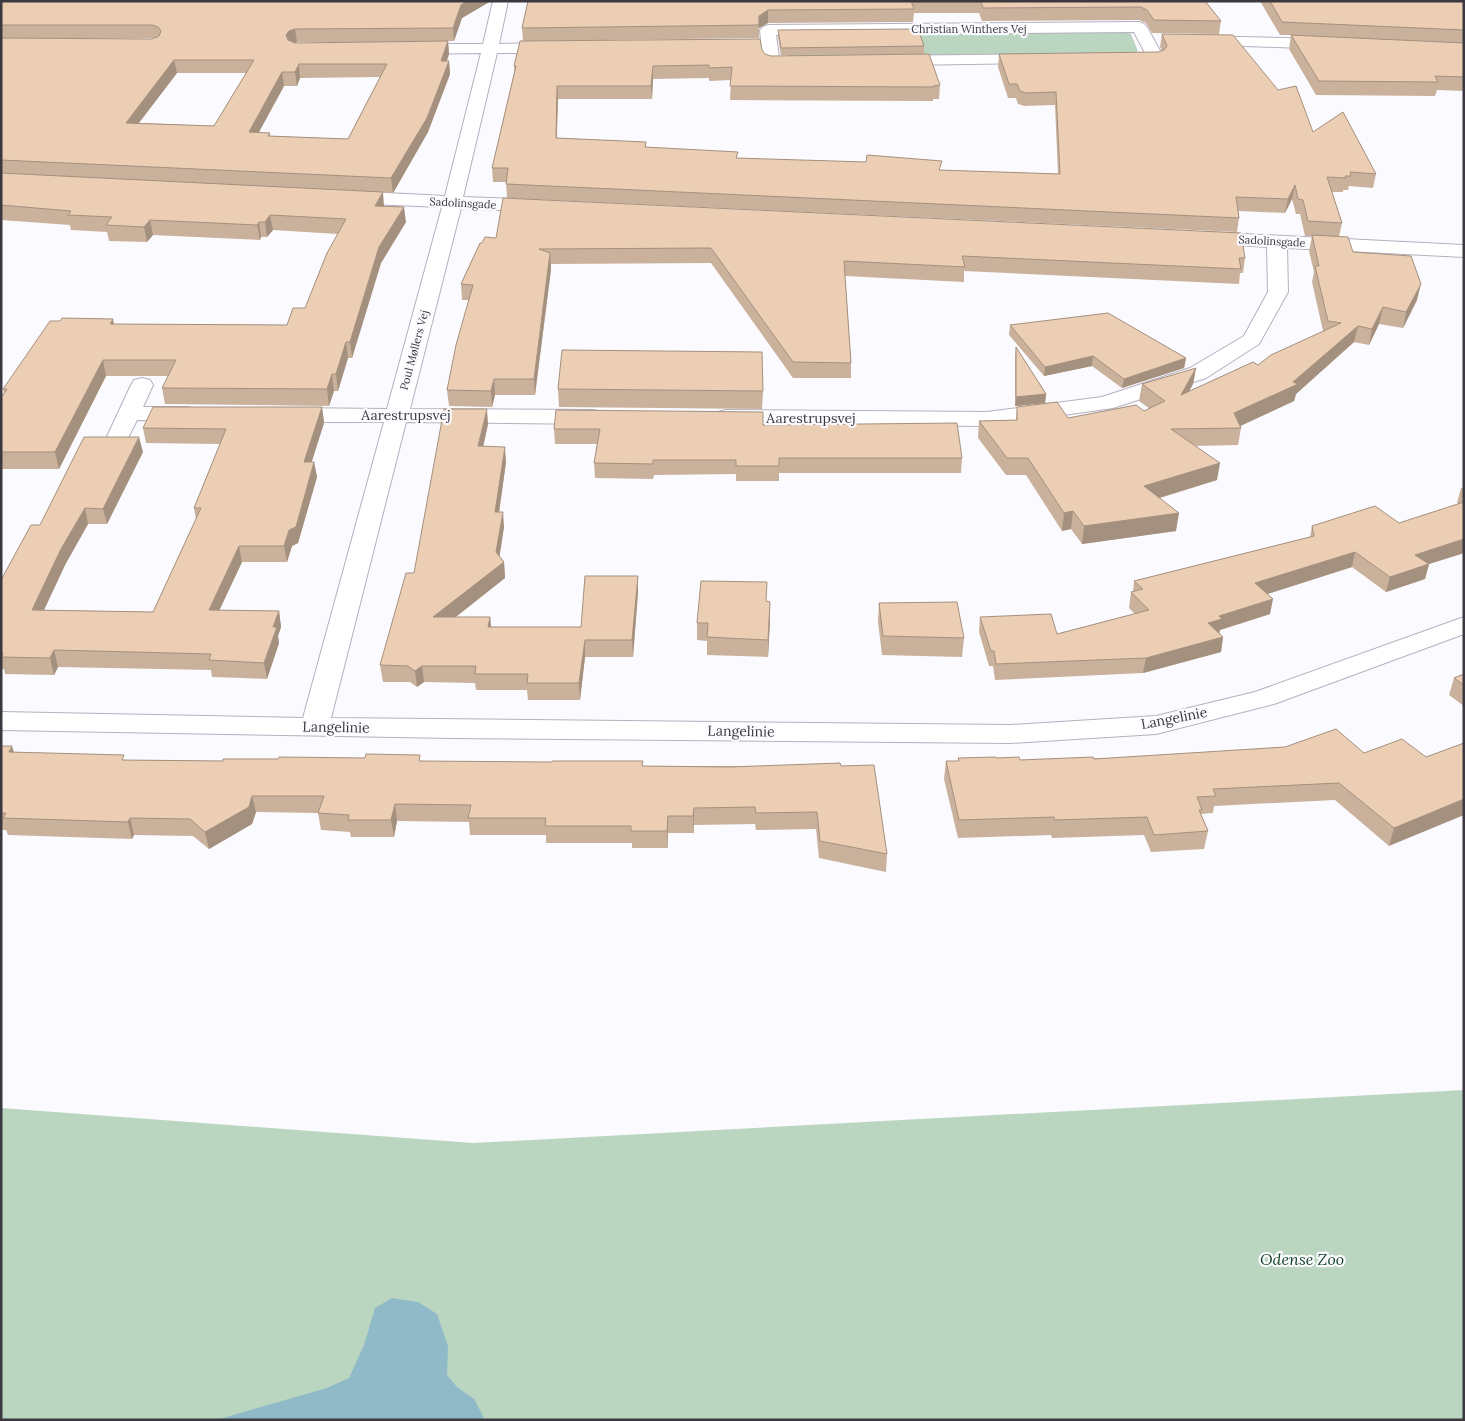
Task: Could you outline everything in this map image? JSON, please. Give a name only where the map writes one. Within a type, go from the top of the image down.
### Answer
[{"type":"street","name":"Poul Møllers Vej","points":[[315,726],[453,202],[501,1]]},
{"type":"street","name":"Christian Winthers Vej","points":[[1139,27],[1146,40],[1156,58],[771,62],[761,45],[768,30],[1139,27]]},
{"type":"street","points":[[1146,40],[1165,41]]},
{"type":"street","points":[[1185,41],[1344,44]]},
{"type":"street","points":[[392,49],[569,48]]},
{"type":"street","name":"Sadolinsgade","points":[[327,196],[556,207]]},
{"type":"street","name":"Sadolinsgade","points":[[1186,237],[1464,251]]},
{"type":"street","name":"Aarestrupsvej","points":[[710,417],[987,419],[1105,403],[1198,373],[1252,340],[1278,292],[1277,242]]},
{"type":"street","points":[[115,443],[142,385]]},
{"type":"street","points":[[130,413],[209,414]]},
{"type":"street","name":"Aarestrupsvej","points":[[268,414],[611,417]]},
{"type":"street","name":"Langelinie","points":[[1,721],[1010,734],[1156,725],[1264,698],[1464,625]]},
{"type":"green space","points":[[1120,31],[1131,34],[1138,51],[1129,54],[792,57],[782,53],[786,35]]},
{"type":"green space","name":"Odense Zoo","points":[[1464,1090],[1464,1420],[1,1420],[1,1108],[473,1143]]},
{"type":"water","points":[[392,1298],[418,1302],[437,1314],[448,1346],[447,1375],[457,1387],[474,1399],[485,1420],[216,1420],[327,1388],[349,1378],[364,1345],[375,1308]]},
{"type":"building","points":[[1,1],[467,1],[461,5],[453,28],[295,29],[289,31],[286,35],[288,40],[295,43],[448,41],[441,61],[449,61],[427,118],[391,178],[1,160],[1,38],[152,39],[159,36],[161,31],[158,27],[152,25],[1,25]],"holes":[[[174,60],[254,60],[214,126],[126,123]],[[299,64],[387,64],[348,139],[268,136],[270,133],[249,132],[282,72],[295,72]]]},
{"type":"building","points":[[528,1],[911,1],[914,9],[768,10],[759,16],[759,25],[522,28]]},
{"type":"building","points":[[981,1],[1205,1],[1221,21],[1154,20],[1147,10],[1141,7],[983,8]]},
{"type":"building","points":[[1270,1],[1464,1],[1464,30],[1282,22]]},
{"type":"building","points":[[918,29],[924,46],[781,48],[778,30]]},
{"type":"building","points":[[1162,34],[1233,35],[1278,90],[1296,86],[1313,132],[1343,112],[1376,174],[1350,172],[1351,176],[1345,176],[1346,178],[1327,177],[1342,223],[1308,221],[1303,200],[1298,199],[1295,185],[1288,199],[1236,197],[1239,218],[506,184],[508,168],[492,168],[520,41],[760,39],[762,50],[765,54],[771,56],[929,54],[940,85],[934,87],[730,86],[732,67],[709,68],[709,65],[653,66],[651,86],[557,86],[556,138],[646,142],[645,147],[738,152],[736,158],[866,162],[867,155],[942,161],[939,170],[1060,174],[1056,92],[1026,93],[1020,91],[1017,84],[1009,84],[999,54],[1158,52],[1164,50],[1167,46]]},
{"type":"building","points":[[1291,35],[1464,43],[1464,77],[1435,76],[1438,82],[1319,81]]},
{"type":"building","points":[[1,173],[383,192],[375,206],[404,207],[379,247],[350,342],[346,342],[336,374],[332,374],[327,389],[162,388],[176,360],[103,360],[55,452],[1,452],[1,398],[7,389],[3,389],[50,321],[60,321],[62,318],[113,319],[110,324],[287,325],[293,308],[305,308],[327,253],[346,219],[270,215],[265,222],[259,222],[257,225],[150,220],[144,227],[106,225],[112,217],[68,215],[71,211],[1,205]]},
{"type":"building","points":[[503,198],[1241,233],[1245,258],[1239,258],[1241,269],[962,256],[965,267],[844,261],[851,363],[793,362],[711,248],[539,249],[550,253],[534,379],[494,379],[491,391],[447,390],[456,345],[473,285],[461,284],[480,243],[482,243],[485,237],[496,238]]},
{"type":"building","points":[[1312,235],[1348,237],[1353,252],[1411,256],[1421,284],[1406,312],[1383,307],[1372,329],[1358,326],[1293,382],[1298,384],[1234,413],[1241,428],[1171,429],[1220,463],[1144,486],[1179,513],[1084,526],[1073,511],[1064,513],[1028,458],[1007,458],[979,421],[1017,420],[1017,407],[1057,402],[1068,418],[1136,405],[1144,411],[1165,401],[1142,384],[1196,368],[1181,395],[1253,362],[1258,365],[1271,355],[1341,323],[1328,321],[1315,266],[1319,266]]},
{"type":"building","points":[[1108,313],[1186,358],[1124,379],[1093,356],[1045,367],[1010,325]]},
{"type":"building","points":[[1016,347],[1046,394],[1016,397]]},
{"type":"building","points":[[562,350],[762,352],[763,391],[558,389]]},
{"type":"building","points":[[153,407],[322,407],[304,462],[314,462],[296,527],[289,530],[284,546],[239,546],[209,610],[279,611],[273,627],[277,627],[264,663],[209,660],[211,654],[54,650],[50,658],[1,657],[3,653],[1,653],[1,580],[31,525],[40,525],[84,437],[139,437],[103,509],[85,508],[61,549],[32,610],[153,612],[201,508],[194,508],[226,429],[143,428]]},
{"type":"building","points":[[444,409],[487,409],[478,446],[505,447],[495,512],[503,512],[496,552],[504,562],[433,617],[490,617],[488,627],[581,627],[585,576],[638,576],[632,640],[585,640],[579,683],[527,683],[528,674],[475,674],[476,666],[422,666],[415,671],[408,666],[380,665],[406,573],[414,573]]},
{"type":"building","points":[[556,410],[763,412],[763,425],[957,423],[962,458],[779,458],[779,466],[736,466],[736,460],[653,460],[653,464],[594,463],[600,429],[554,429]]},
{"type":"building","points":[[1464,502],[1464,539],[1415,555],[1429,564],[1390,577],[1355,552],[1255,583],[1273,599],[1219,616],[1222,619],[1208,623],[1223,637],[1146,658],[996,664],[994,651],[991,651],[980,617],[1051,614],[1057,634],[1149,610],[1131,592],[1143,589],[1134,581],[1314,536],[1312,526],[1375,506],[1399,523]]},
{"type":"building","points":[[701,581],[767,582],[766,601],[770,602],[768,640],[707,637],[708,623],[697,623]]},
{"type":"building","points":[[957,602],[964,638],[883,636],[879,603]]},
{"type":"building","points":[[1464,674],[1464,685],[1454,678]]},
{"type":"building","points":[[1336,729],[1364,753],[1402,739],[1426,757],[1464,743],[1464,799],[1394,828],[1339,783],[1213,789],[1216,796],[1197,797],[1202,810],[1199,810],[1208,831],[1154,835],[1147,817],[1055,820],[1054,817],[959,820],[946,761],[959,761],[958,758],[996,757],[1019,757],[1020,760],[1093,757],[1094,759],[1285,747]]},
{"type":"building","points":[[1,746],[12,746],[9,752],[124,755],[122,760],[223,761],[223,759],[278,759],[279,757],[365,758],[366,754],[420,755],[419,761],[643,761],[642,766],[729,767],[840,763],[841,766],[874,765],[887,854],[820,841],[817,812],[756,813],[755,807],[694,808],[693,816],[668,816],[667,831],[631,831],[631,826],[545,826],[546,818],[468,818],[471,805],[395,804],[391,820],[348,820],[349,815],[318,813],[324,796],[252,796],[249,807],[205,832],[190,819],[130,818],[128,822],[3,818],[6,813],[1,813]]}]
